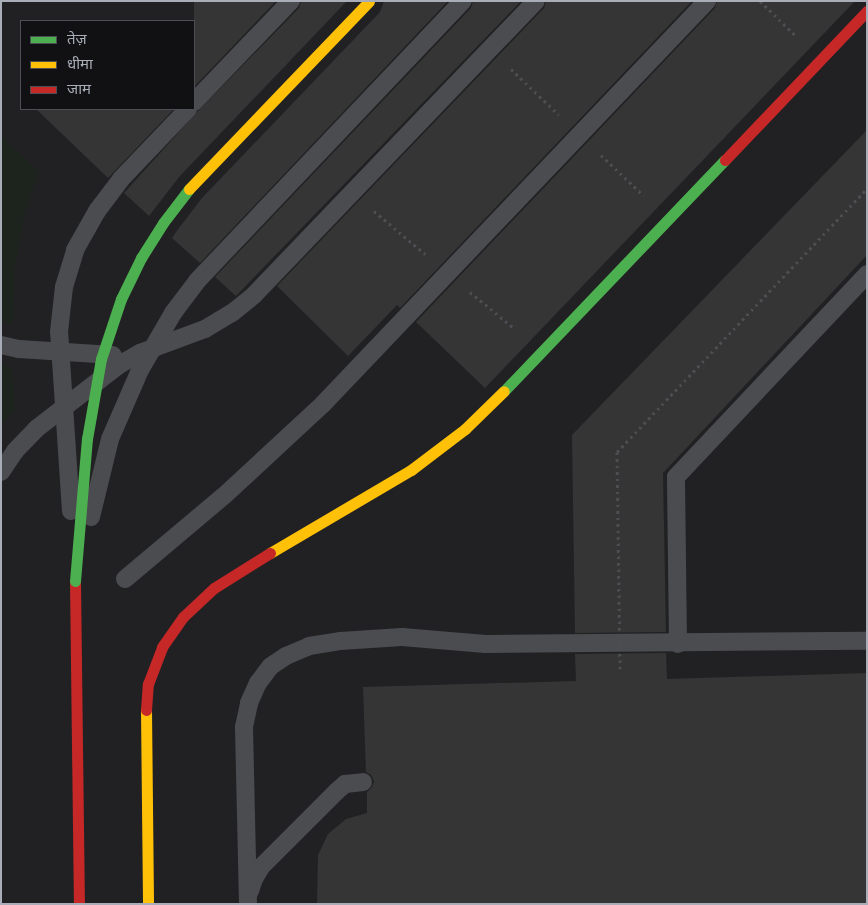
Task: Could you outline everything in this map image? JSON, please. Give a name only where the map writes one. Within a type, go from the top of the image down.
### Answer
[{"type":"main road","points":[[79,904],[75,581],[87,439],[101,359],[121,299],[140,258],[162,223],[190,188],[369,1]]},
{"type":"main road","points":[[148,904],[145,729],[148,684],[162,646],[183,617],[214,588],[247,566],[411,470],[465,429],[508,387],[867,11]]},
{"type":"lane","points":[[195,101],[291,1]]},
{"type":"lane","points":[[75,581],[110,439],[140,370],[174,313],[197,281],[463,1]]},
{"type":"lane","points":[[1,472],[15,451],[36,429],[119,365],[140,353],[205,329],[232,313],[254,295],[536,1]]},
{"type":"lane","points":[[124,579],[227,493],[323,404],[707,1]]},
{"type":"lane","points":[[75,581],[59,332],[64,287],[75,250],[97,211],[121,179],[187,110]]},
{"type":"lane","points":[[678,644],[676,477],[867,274]]},
{"type":"lane","points":[[1,345],[116,356],[140,353]]},
{"type":"lane","points":[[248,901],[244,728],[249,703],[258,683],[271,666],[286,656],[309,646],[340,641],[402,638],[486,644],[678,644],[867,641]]},
{"type":"lane","points":[[248,901],[254,879],[261,867],[345,784],[363,782]]},
{"type":"path","points":[[760,1],[820,60]]},
{"type":"path","points":[[490,49],[668,220]]},
{"type":"path","points":[[620,669],[617,452],[867,189]]},
{"type":"shaded area","points":[[1,1],[867,1],[867,904],[1,904]]},
{"type":"shaded area","points":[[1,136],[39,172],[25,213],[14,273],[13,325],[1,321]]},
{"type":"shaded area","points":[[1,365],[12,369],[15,410],[1,428]]},
{"type":"building","points":[[194,1],[276,1],[195,86]]},
{"type":"building","points":[[301,1],[347,1],[179,177],[149,216],[124,193],[198,111],[299,8]]},
{"type":"building","points":[[384,1],[448,1],[200,263],[172,238],[176,232],[202,198],[380,12]]},
{"type":"building","points":[[473,1],[521,1],[236,296],[215,277],[471,8]]},
{"type":"building","points":[[546,1],[692,1],[400,308],[397,305],[348,356],[277,286],[544,8]]},
{"type":"building","points":[[717,1],[855,1],[485,388],[416,322],[715,8]]},
{"type":"building","points":[[37,110],[173,110],[108,178]]},
{"type":"building","points":[[867,130],[867,255],[663,473],[666,632],[575,633],[572,435]]},
{"type":"building","points":[[666,653],[667,679],[867,673],[867,904],[317,904],[318,855],[328,834],[346,819],[367,813],[367,792],[372,787],[374,781],[371,775],[366,772],[363,687],[576,681],[575,654]]},
{"type":"traffic: fast","points":[[504,391],[725,160]]},
{"type":"traffic: fast","points":[[75,581],[87,439],[101,359],[121,299],[141,258],[163,223],[189,189]]},
{"type":"traffic: slow","points":[[189,189],[369,1]]},
{"type":"traffic: slow","points":[[270,553],[411,470],[465,429],[504,391]]},
{"type":"traffic: slow","points":[[146,710],[148,904]]},
{"type":"traffic: jam","points":[[725,160],[867,11]]},
{"type":"traffic: jam","points":[[146,710],[148,684],[162,647],[183,617],[214,588],[270,553]]},
{"type":"traffic: jam","points":[[75,581],[79,904]]}]
